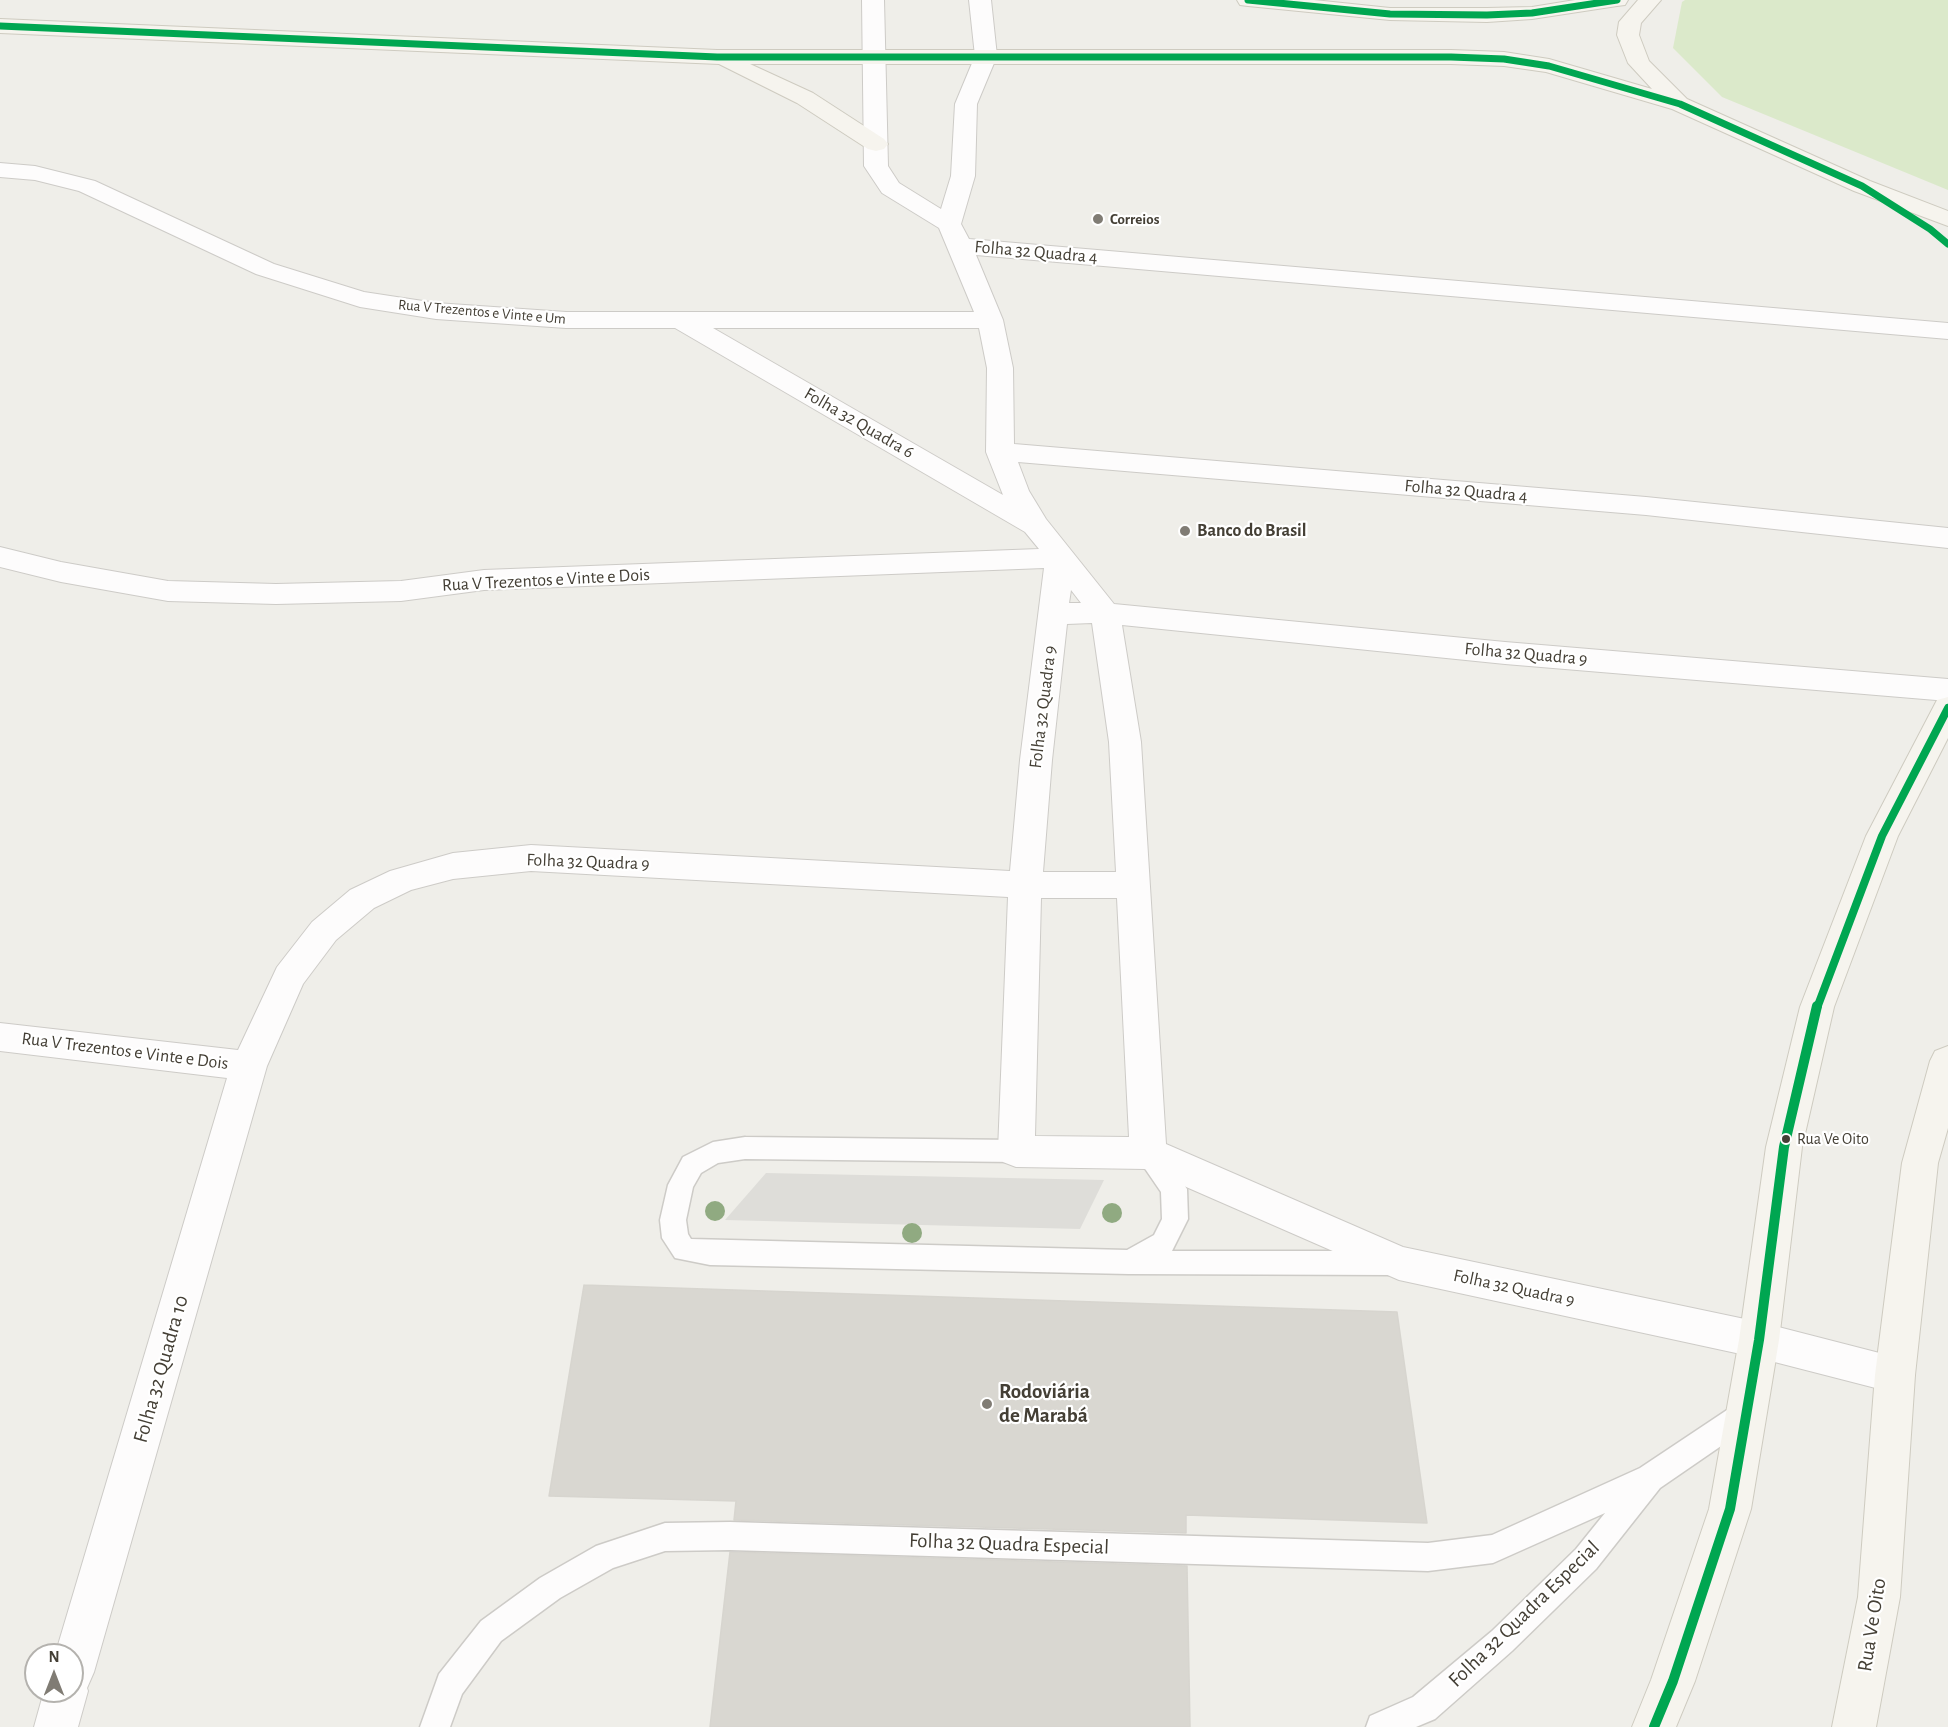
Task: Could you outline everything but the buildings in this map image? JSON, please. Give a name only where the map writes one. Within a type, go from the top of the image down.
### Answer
[{"type":"main road","points":[[1248,0],[1390,14],[1487,15],[1532,13],[1617,0]]},
{"type":"main road","points":[[1650,0],[1630,22],[1628,35],[1631,48],[1639,63],[1680,104]]},
{"type":"main road","points":[[0,26],[717,57],[1451,57],[1504,59],[1549,66],[1680,104],[1862,186],[1948,219]]},
{"type":"main road","points":[[717,57],[806,98],[876,144]]},
{"type":"main road","points":[[1862,186],[1930,229],[1948,244]]},
{"type":"main road","points":[[1654,1727],[1673,1681],[1730,1509],[1759,1340],[1784,1147],[1817,1007],[1882,836],[1948,708]]},
{"type":"main road","name":"Rua Ve Oito","points":[[1854,1727],[1879,1598],[1895,1375],[1920,1163],[1948,1061]]},
{"type":"street","points":[[873,0],[876,166],[890,188],[955,235],[963,176],[966,104],[986,56],[980,0]]},
{"type":"street","name":"Rua V Trezentos e Vinte e Um","points":[[0,170],[35,173],[87,186],[203,242],[265,268],[360,299],[460,312],[566,320],[990,320]]},
{"type":"street","name":"Folha 32 Quadra 4","points":[[1948,330],[955,235],[990,320],[1000,368],[1000,452],[1646,506],[1948,538]]},
{"type":"street","name":"Folha 32 Quadra 6","points":[[682,321],[1035,525]]},
{"type":"street","points":[[1000,452],[1015,491],[1035,525],[1105,613],[1125,742],[1148,1153]]},
{"type":"street","name":"Rua V Trezentos e Vinte e Dois","points":[[0,557],[61,572],[168,591],[276,594],[401,591],[484,580],[1060,558]]},
{"type":"street","points":[[1055,614],[1060,558]]},
{"type":"street","name":"Folha 32 Quadra 9","points":[[1895,1375],[1759,1340],[1399,1263],[1148,1153],[1016,1151],[1025,885],[1036,760],[1055,614],[1105,613],[1505,653],[1948,690]]},
{"type":"street","name":"Folha 32 Quadra 9","points":[[249,1066],[289,976],[324,931],[362,899],[402,880],[453,866],[531,858],[1025,885],[1134,885]]},
{"type":"street","name":"Rua V Trezentos e Vinte e Dois","points":[[0,1037],[249,1066]]},
{"type":"street","name":"Folha 32 Quadra 10","points":[[80,1643],[249,1066]]},
{"type":"street","points":[[56,1727],[63,1703]]},
{"type":"lane","name":"Folha 32 Quadra 9","points":[[1016,1151],[746,1148],[713,1153],[692,1165],[681,1185],[673,1220],[675,1238],[684,1250],[710,1253],[1129,1262]]},
{"type":"lane","points":[[1129,1262],[1163,1243],[1175,1219],[1174,1189],[1148,1153]]},
{"type":"lane","points":[[1129,1262],[1399,1263]]},
{"type":"lane","name":"Folha 32 Quadra Especial","points":[[435,1727],[450,1685],[491,1631],[550,1588],[606,1556],[665,1537],[730,1536],[1428,1557],[1493,1549],[1650,1478],[1746,1413]]},
{"type":"lane","name":"Folha 32 Quadra Especial","points":[[1381,1727],[1424,1708],[1502,1641],[1586,1559],[1650,1478]]},
{"type":"green space","points":[[1685,0],[1948,0],[1948,190],[1722,97],[1673,48],[1682,2]]},
{"type":"shaded area","points":[[766,1173],[1104,1180],[1080,1229],[725,1220]]},
{"type":"transit line","points":[[1248,0],[1390,14],[1487,15],[1532,13],[1617,0]]},
{"type":"transit line","points":[[0,26],[717,57],[1451,57],[1504,59],[1549,66],[1680,104],[1862,186],[1930,229],[1948,244]]},
{"type":"transit line","points":[[1654,1727],[1673,1681],[1730,1509],[1759,1340],[1784,1147],[1817,1007],[1882,836],[1948,708]]},
{"type":"place","name":"Correios","points":[[1098,219]]},
{"type":"place","name":"Banco do Brasil","points":[[1185,531]]},
{"type":"place","name":"Rua Ve Oito","points":[[1786,1139]]},
{"type":"place","name":"Rodoviária de Marabá","points":[[987,1404]]}]
